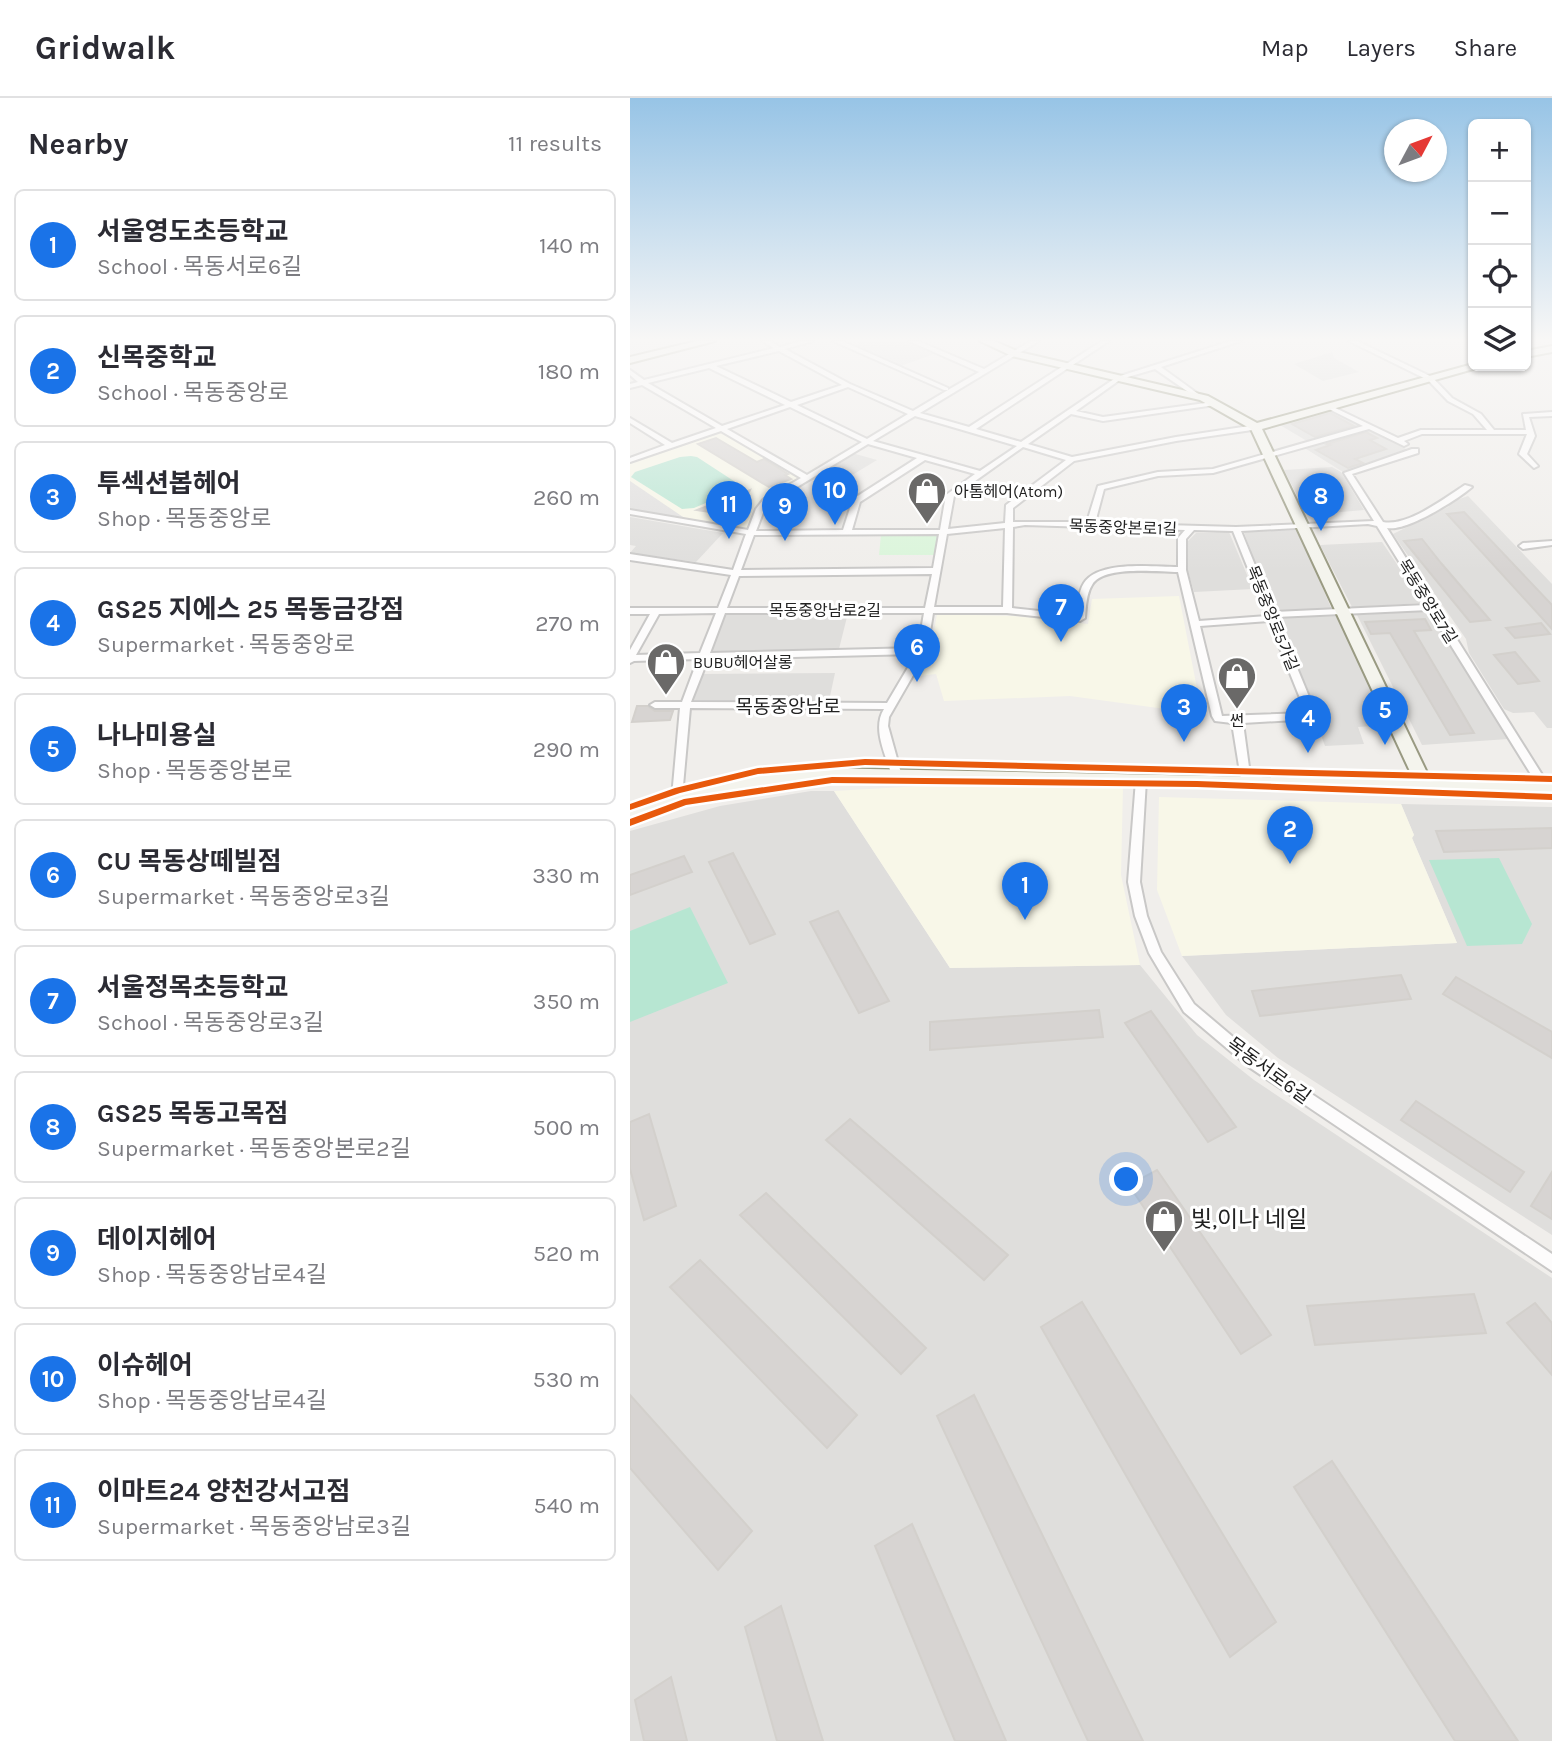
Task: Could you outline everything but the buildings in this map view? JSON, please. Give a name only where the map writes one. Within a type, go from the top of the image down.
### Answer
[{"type":"main road","points":[[630,815],[677,797],[755,781],[820,774],[896,773],[1426,786]]},
{"type":"street","points":[[705,418],[807,478]]},
{"type":"street","points":[[630,460],[752,418]]},
{"type":"street","points":[[816,418],[869,442],[980,473]]},
{"type":"street","points":[[677,797],[685,706],[760,509],[766,502],[908,418]]},
{"type":"street","points":[[927,418],[1072,459]]},
{"type":"street","points":[[970,430],[989,418]]},
{"type":"street","points":[[896,773],[883,726],[884,717],[922,651],[950,495],[1061,418]]},
{"type":"street","points":[[1239,418],[1256,427],[1271,456],[1426,786],[1549,789]]},
{"type":"street","points":[[1007,610],[1009,507],[1072,459],[1256,427],[1290,418]]},
{"type":"street","points":[[1350,418],[1398,441],[1422,432],[1530,432]]},
{"type":"street","points":[[1482,418],[1492,432]]},
{"type":"street","points":[[1526,418],[1531,436],[1523,453],[1534,466]]},
{"type":"street","points":[[630,420],[671,446]]},
{"type":"street","points":[[1090,526],[1101,488],[1158,474],[1213,471],[1369,427]]},
{"type":"street","name":"목동중앙로7길","points":[[1398,441],[1415,450],[1348,473],[1549,789]]},
{"type":"street","points":[[848,532],[856,501],[924,457]]},
{"type":"street","name":"목동중앙본로1길","points":[[630,512],[752,533],[945,532],[1010,524],[1236,529],[1368,523],[1394,527],[1468,487]]},
{"type":"street","points":[[1192,528],[1182,538],[1182,570],[1217,716],[1219,719],[1237,720],[1246,782]]},
{"type":"street","name":"목동중앙로5가길","points":[[1236,529],[1312,716],[1237,720]]},
{"type":"street","points":[[1523,547],[1552,543]]},
{"type":"street","points":[[630,557],[736,573],[937,571]]},
{"type":"street","points":[[929,610],[1007,610],[1080,618],[1087,584],[1094,578],[1123,569],[1182,570]]},
{"type":"street","points":[[1195,624],[1272,616],[1432,607]]},
{"type":"street","points":[[630,659],[657,610]]},
{"type":"street","name":"목동중앙남로2길","points":[[630,611],[929,610]]},
{"type":"street","points":[[630,659],[922,651]]},
{"type":"street","name":"목동중앙남로","points":[[655,705],[891,706]]},
{"type":"street","name":"목동서로6길","points":[[1141,780],[1134,882],[1141,916],[1155,953],[1189,1007],[1254,1063],[1552,1263]]},
{"type":"shaded area","points":[[1306,418],[1343,418],[1408,450],[1343,472],[1303,447],[1312,444],[1280,425]]},
{"type":"shaded area","points":[[722,431],[798,478],[762,501],[749,529],[630,509],[630,463]]},
{"type":"shaded area","points":[[852,453],[877,460],[834,486],[811,479]]},
{"type":"shaded area","points":[[1332,467],[1341,472],[1364,510],[1307,515],[1284,470]]},
{"type":"shaded area","points":[[630,481],[686,519],[630,509]]},
{"type":"shaded area","points":[[1468,496],[1552,584],[1552,728],[1547,728],[1534,712],[1513,713],[1504,709],[1469,653],[1466,639],[1393,534],[1448,507],[1451,502]]},
{"type":"shaded area","points":[[630,517],[723,533],[696,562],[630,553],[636,546],[630,545]]},
{"type":"shaded area","points":[[1298,530],[1332,610],[1272,612],[1244,532]]},
{"type":"shaded area","points":[[1229,532],[1253,589],[1194,592],[1187,568],[1187,542],[1196,533]]},
{"type":"shaded area","points":[[1382,542],[1423,603],[1352,607],[1320,545]]},
{"type":"shaded area","points":[[1179,596],[1202,714],[1070,696],[944,701],[936,674],[920,676],[929,660],[937,614],[1013,616],[1088,624],[1092,599]]},
{"type":"shaded area","points":[[1432,611],[1508,739],[1422,745],[1357,615]]},
{"type":"shaded area","points":[[724,613],[848,613],[838,653],[708,657]]},
{"type":"shaded area","points":[[1339,616],[1386,725],[1358,727],[1364,744],[1325,746],[1279,618]]},
{"type":"shaded area","points":[[835,673],[829,701],[692,702],[701,674]]},
{"type":"shaded area","points":[[921,786],[1123,786],[1121,875],[1140,965],[950,968],[834,791]]},
{"type":"shaded area","points":[[811,791],[834,791],[950,968],[1140,965],[1197,1035],[1254,1080],[1552,1278],[1552,1741],[630,1741],[630,831],[720,806]]},
{"type":"shaded area","points":[[1159,797],[1401,804],[1414,835],[1412,838],[1457,943],[1182,956],[1157,890]]},
{"type":"shaded area","points":[[1401,804],[1552,807],[1552,1235],[1278,1058],[1226,1015],[1182,956],[1457,943],[1412,838],[1414,835]]},
{"type":"green space","points":[[691,456],[697,457],[743,487],[694,508],[682,509],[631,477],[635,472]]},
{"type":"green space","points":[[881,535],[941,535],[937,555],[879,555]]},
{"type":"green space","points":[[1499,858],[1532,924],[1522,944],[1467,946],[1429,860]]},
{"type":"green space","points":[[690,907],[728,983],[630,1022],[630,931]]},
{"type":"cycle path","points":[[630,807],[678,790],[758,771],[865,762],[1552,779]]},
{"type":"cycle path","points":[[630,823],[684,802],[832,780],[1197,784],[1552,797]]},
{"type":"place","name":"이슈헤어","points":[[835,525]]},
{"type":"place","name":"아톰헤어(Atom)","points":[[927,525]]},
{"type":"place","name":"GS25 목동고목점","points":[[1321,531]]},
{"type":"place","name":"이마트24 양천강서고점","points":[[729,539]]},
{"type":"place","name":"데이지헤어","points":[[785,541]]},
{"type":"place","name":"서울정목초등학교","points":[[1061,642]]},
{"type":"place","name":"CU 목동상떼빌점","points":[[917,682]]},
{"type":"place","name":"BUBU헤어살롱","points":[[666,696]]},
{"type":"place","name":"썬","points":[[1237,710]]},
{"type":"place","name":"투섹션봅헤어","points":[[1184,742]]},
{"type":"place","name":"나나미용실","points":[[1385,745]]},
{"type":"place","name":"GS25 지에스 25 목동금강점","points":[[1308,753]]},
{"type":"place","name":"신목중학교","points":[[1290,864]]},
{"type":"place","name":"서울영도초등학교","points":[[1025,920]]},
{"type":"place","name":"빛,이나 네일","points":[[1164,1253]]}]
